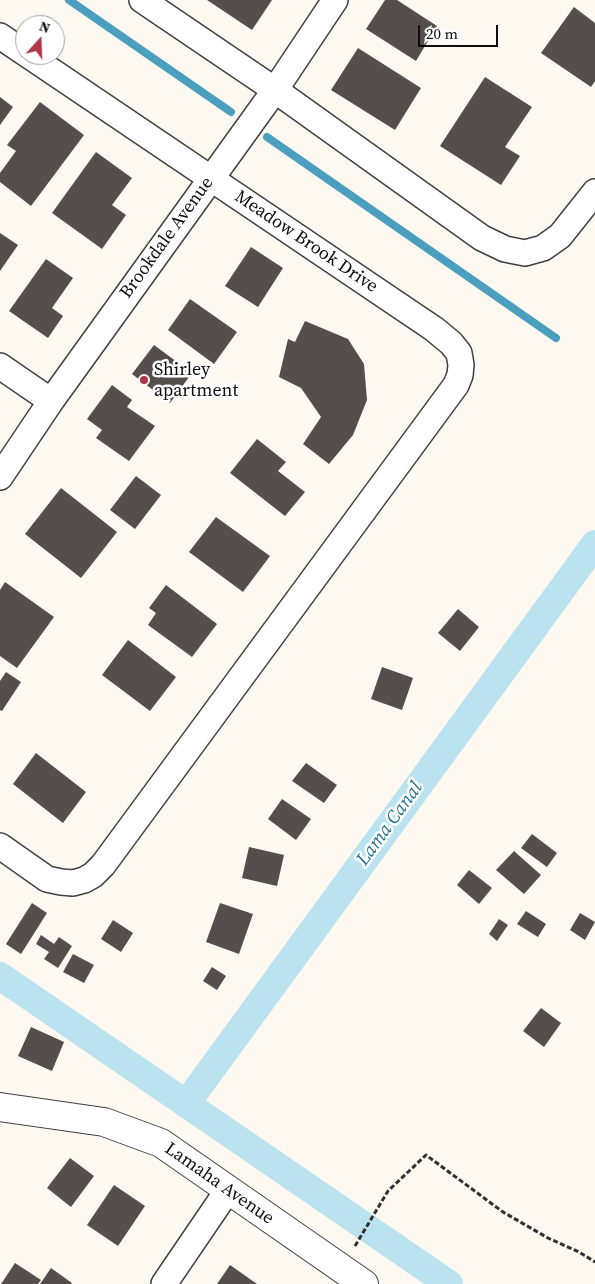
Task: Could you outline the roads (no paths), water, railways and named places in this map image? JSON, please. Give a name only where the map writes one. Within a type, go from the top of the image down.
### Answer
[{"type":"street","points":[[142,0],[275,90],[482,238],[505,249],[524,252],[543,248],[560,236],[595,192]]},
{"type":"street","name":"Brookdale Avenue","points":[[0,477],[51,401],[275,90],[335,0]]},
{"type":"street","name":"Meadow Brook Drive","points":[[0,36],[15,46]]},
{"type":"street","name":"Meadow Brook Drive","points":[[0,846],[47,879],[61,882],[74,883],[84,880],[93,876],[104,865],[456,385],[461,365],[459,353],[452,343],[434,329],[42,65]]},
{"type":"street","points":[[0,366],[51,401]]},
{"type":"street","name":"Lamaha Avenue","points":[[0,1106],[104,1122],[161,1143],[364,1284]]},
{"type":"street","points":[[164,1284],[228,1190]]},
{"type":"waterway","points":[[69,0],[231,112]]},
{"type":"waterway","points":[[267,137],[556,338]]},
{"type":"waterway","name":"Lama Canal","points":[[186,1104],[595,544]]},
{"type":"waterway","points":[[0,976],[449,1284]]},
{"type":"place","name":"Shirley apartment","points":[[144,380]]}]
